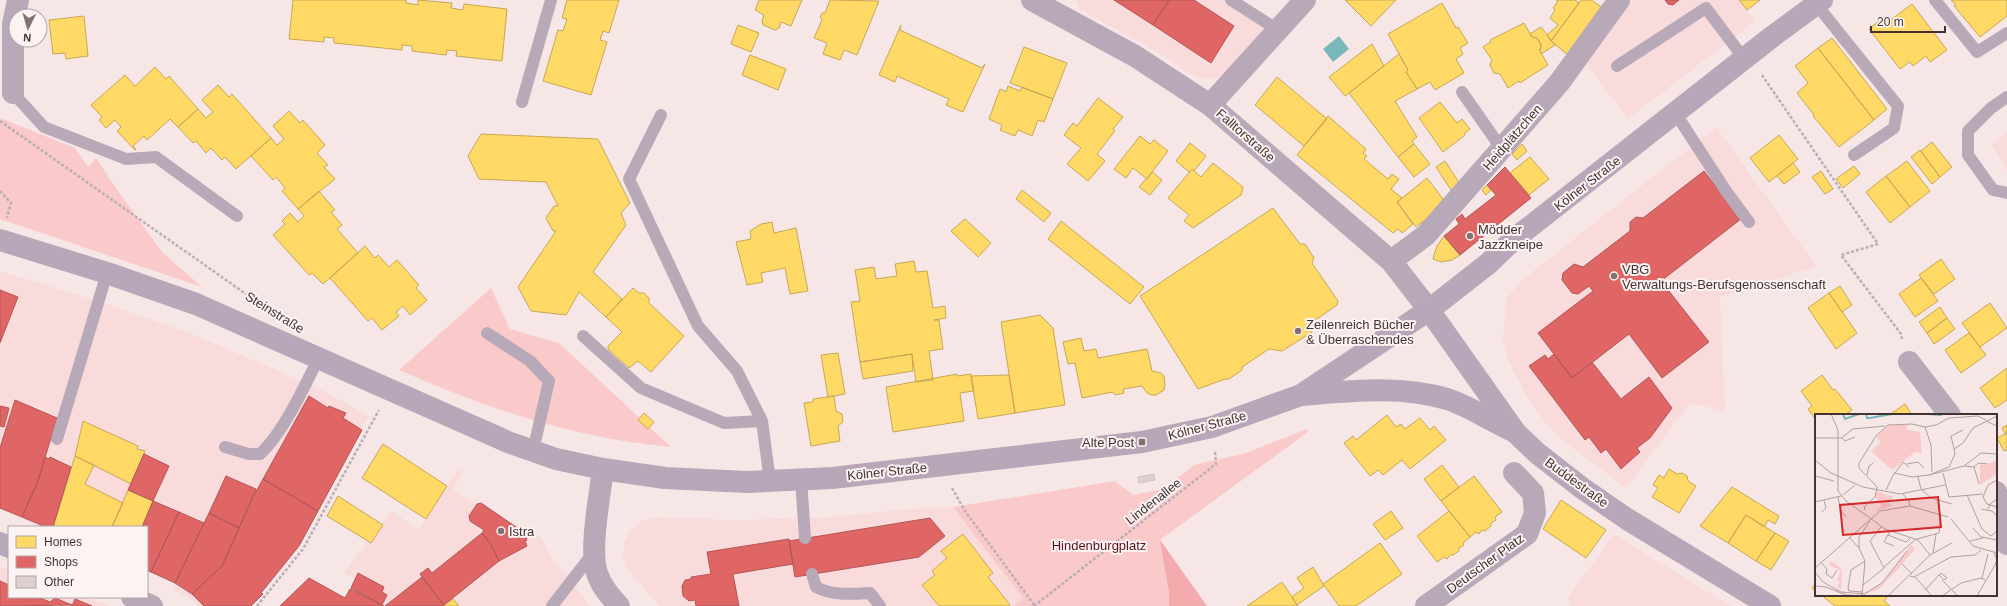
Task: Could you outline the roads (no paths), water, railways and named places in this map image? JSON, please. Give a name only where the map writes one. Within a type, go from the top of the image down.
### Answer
[{"type":"main road","name":"Kölner Straße","points":[[603,469],[677,479],[747,482],[801,479],[939,465],[1142,442],[1212,427],[1301,395],[1429,310],[1489,262],[1513,240],[1819,2]]},
{"type":"main road","name":"Steinstraße","points":[[1,241],[107,273],[196,304],[508,442],[556,459],[603,469]]},
{"type":"main road","name":"Buddestraße","points":[[1429,310],[1516,433],[1537,453],[1582,488],[1628,519],[1770,606]]},
{"type":"main road","points":[[1301,395],[1365,390],[1401,391],[1424,394],[1449,399],[1516,433]]},
{"type":"street","points":[[13,93],[13,24],[18,0]]},
{"type":"street","points":[[1210,105],[1305,0]]},
{"type":"street","name":"Heidplätzchen","points":[[1391,261],[1426,235],[1559,83],[1619,0]]},
{"type":"street","name":"Falltorstraße","points":[[1040,2],[1135,56],[1210,105],[1391,261],[1429,310]]},
{"type":"street","points":[[1909,362],[1949,414]]},
{"type":"street","points":[[603,469],[594,552],[597,573],[607,593],[619,606]]},
{"type":"street","name":"Deutscher Platz","points":[[1426,606],[1527,534],[1535,513],[1534,494],[1514,473]]},
{"type":"street","points":[[1997,494],[2000,500],[2007,544]]},
{"type":"street","points":[[134,598],[152,606]]},
{"type":"lane","points":[[522,102],[551,0]]},
{"type":"lane","points":[[1231,0],[1278,30]]},
{"type":"lane","points":[[1935,0],[1977,52],[2007,33]]},
{"type":"lane","points":[[1819,2],[1898,106],[1894,128],[1854,155]]},
{"type":"lane","points":[[1617,66],[1706,8],[1747,58]]},
{"type":"lane","points":[[1462,92],[1501,148]]},
{"type":"lane","points":[[13,93],[44,127],[126,159],[156,157],[237,216]]},
{"type":"lane","points":[[2007,97],[1991,108],[1968,131],[1968,155],[1993,190],[2007,193]]},
{"type":"lane","points":[[1676,114],[1726,191],[1749,222]]},
{"type":"lane","points":[[661,115],[629,179],[698,326],[737,370],[762,421],[770,481]]},
{"type":"lane","points":[[57,439],[107,273]]},
{"type":"lane","points":[[487,333],[530,361],[549,380],[533,451]]},
{"type":"lane","points":[[583,336],[641,388],[724,423],[762,421]]},
{"type":"lane","points":[[226,447],[249,454],[260,454],[268,446],[302,391],[318,358]]},
{"type":"lane","points":[[801,479],[805,538]]},
{"type":"lane","points":[[552,606],[594,552]]},
{"type":"lane","points":[[812,574],[816,587],[825,592],[845,594],[870,593],[880,606]]},
{"type":"water","points":[[1339,36],[1349,49],[1333,62],[1323,49]]},
{"type":"place","name":"Mödder Jazzkneipe","points":[[1470,236]]},
{"type":"place","name":"VBG Verwaltungs-Berufsgenossenschaft","points":[[1614,276]]},
{"type":"place","name":"Zeilenreich Bücher & Überraschendes","points":[[1298,331]]},
{"type":"place","name":"Alte Post","points":[[1142,442]]},
{"type":"place","name":"Istra","points":[[501,531]]},
{"type":"park label","name":"Hindenburgplatz","points":[[1099,545]]}]
